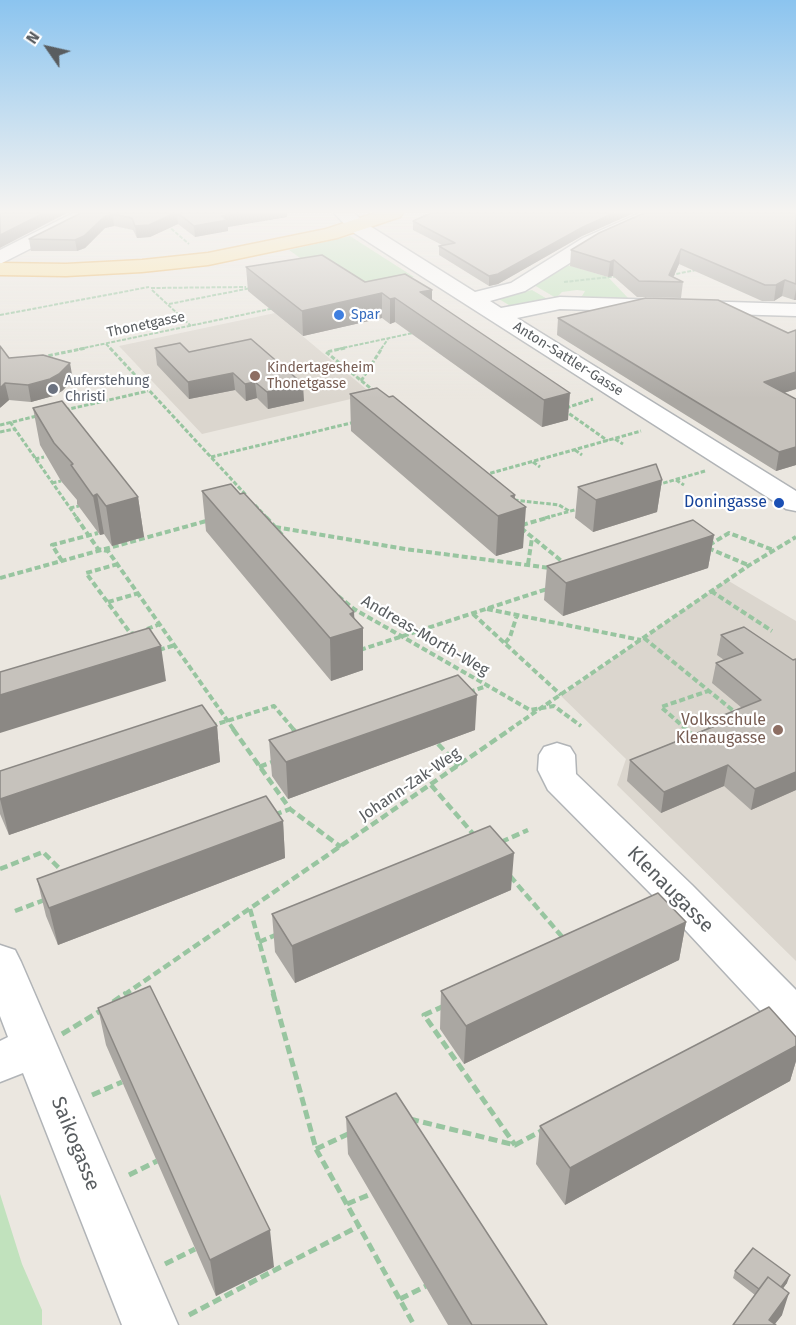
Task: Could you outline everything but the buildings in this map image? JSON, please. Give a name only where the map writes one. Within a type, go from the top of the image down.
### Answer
[{"type":"street","name":"Anton-Sattler-Gasse","points":[[438,275],[796,503]]},
{"type":"street","points":[[473,299],[518,287],[537,275]]},
{"type":"street","points":[[499,315],[560,303],[796,310]]},
{"type":"street","name":"Klenaugasse","points":[[569,740],[556,770],[561,781],[678,896],[796,1019]]},
{"type":"street","name":"Saikogasse","points":[[0,962],[17,1054],[169,1320]]},
{"type":"path","points":[[142,275],[142,279],[150,288],[191,326]]},
{"type":"path","points":[[664,277],[673,275]]},
{"type":"path","points":[[562,283],[620,276]]},
{"type":"path","points":[[0,315],[150,288],[221,290],[256,287],[169,304]]},
{"type":"path","name":"Thonetgasse","points":[[39,357],[279,307]]},
{"type":"path","points":[[379,396],[326,352],[420,331]]},
{"type":"path","points":[[361,381],[388,338]]},
{"type":"path","points":[[106,344],[291,545]]},
{"type":"path","points":[[56,412],[149,391]]},
{"type":"path","points":[[599,397],[561,408],[608,441]]},
{"type":"path","points":[[0,425],[45,414]]},
{"type":"path","points":[[210,458],[360,420]]},
{"type":"path","points":[[10,422],[88,536],[98,549],[108,551],[118,564],[290,809],[341,847]]},
{"type":"path","points":[[0,432],[14,429]]},
{"type":"path","points":[[483,475],[649,429]]},
{"type":"path","points":[[615,439],[623,444]]},
{"type":"path","points":[[575,450],[582,455]]},
{"type":"path","points":[[35,459],[44,458]]},
{"type":"path","points":[[532,462],[540,468]]},
{"type":"path","points":[[654,486],[711,469]]},
{"type":"path","points":[[675,479],[684,485]]},
{"type":"path","points":[[52,483],[61,481]]},
{"type":"path","points":[[505,498],[558,505],[569,512]]},
{"type":"path","points":[[70,508],[79,506]]},
{"type":"path","points":[[246,510],[257,507]]},
{"type":"path","points":[[567,566],[519,526],[580,508]]},
{"type":"path","points":[[0,578],[213,519]]},
{"type":"path","points":[[267,530],[276,527],[405,549],[528,564],[556,570]]},
{"type":"path","points":[[516,531],[522,529]]},
{"type":"path","points":[[63,561],[52,545],[98,533]]},
{"type":"path","points":[[748,566],[705,547],[729,533],[773,551]]},
{"type":"path","name":"Johann-Zak-Weg","points":[[17,1054],[74,1029],[711,591],[796,537]]},
{"type":"path","points":[[528,564],[532,538]]},
{"type":"path","points":[[118,564],[86,573],[131,634],[160,624]]},
{"type":"path","points":[[353,652],[555,586]]},
{"type":"path","name":"Andreas-Morth-Weg","points":[[331,589],[354,609],[530,710],[554,706],[569,740]]},
{"type":"path","points":[[711,591],[772,631]]},
{"type":"path","points":[[108,602],[139,594]]},
{"type":"path","points":[[344,613],[354,609]]},
{"type":"path","points":[[486,609],[642,639],[742,718]]},
{"type":"path","points":[[473,614],[561,696]]},
{"type":"path","points":[[505,643],[513,630],[517,615]]},
{"type":"path","points":[[155,651],[175,645]]},
{"type":"path","points":[[468,693],[487,686]]},
{"type":"path","points":[[701,743],[661,707],[708,690]]},
{"type":"path","points":[[206,727],[274,706],[302,741]]},
{"type":"path","points":[[438,744],[459,766]]},
{"type":"path","points":[[259,767],[277,760]]},
{"type":"path","points":[[431,785],[478,839]]},
{"type":"path","points":[[268,817],[290,809]]},
{"type":"path","points":[[496,844],[528,830]]},
{"type":"path","points":[[0,869],[43,852],[62,869],[68,879]]},
{"type":"path","points":[[508,875],[570,945]]},
{"type":"path","points":[[15,910],[54,896]]},
{"type":"path","points":[[250,909],[316,1149],[414,1325]]},
{"type":"path","points":[[259,942],[287,930]]},
{"type":"path","points":[[454,1001],[424,1015],[515,1145]]},
{"type":"path","points":[[92,1095],[122,1083]]},
{"type":"path","points":[[401,1117],[515,1145],[546,1129]]},
{"type":"path","points":[[316,1149],[358,1129]]},
{"type":"path","points":[[129,1175],[157,1161]]},
{"type":"path","points":[[347,1204],[371,1194]]},
{"type":"path","points":[[169,1320],[359,1226]]},
{"type":"path","points":[[165,1264],[195,1249]]},
{"type":"path","points":[[400,1299],[426,1286]]},
{"type":"shaded area","points":[[275,313],[372,394],[202,434],[119,346]]},
{"type":"shaded area","points":[[727,580],[796,621],[796,961],[617,785],[626,759],[561,696]]},
{"type":"green space","points":[[324,275],[411,275],[414,277],[346,291]]},
{"type":"green space","points":[[549,275],[601,275],[608,277],[630,300],[574,298],[582,296],[585,291],[577,290],[562,292],[556,298],[534,285]]},
{"type":"green space","points":[[532,290],[549,300],[514,308],[497,298]]},
{"type":"green space","points":[[0,1194],[22,1264],[42,1310],[42,1325],[0,1325]]},
{"type":"place","name":"Spar","points":[[339,315]]},
{"type":"place","name":"Kindertagesheim Thonetgasse","points":[[255,376]]},
{"type":"place","name":"Auferstehung Christi","points":[[53,389]]},
{"type":"place","name":"Doningasse","points":[[779,503]]},
{"type":"place","name":"Volksschule Klenaugasse","points":[[778,730]]}]
